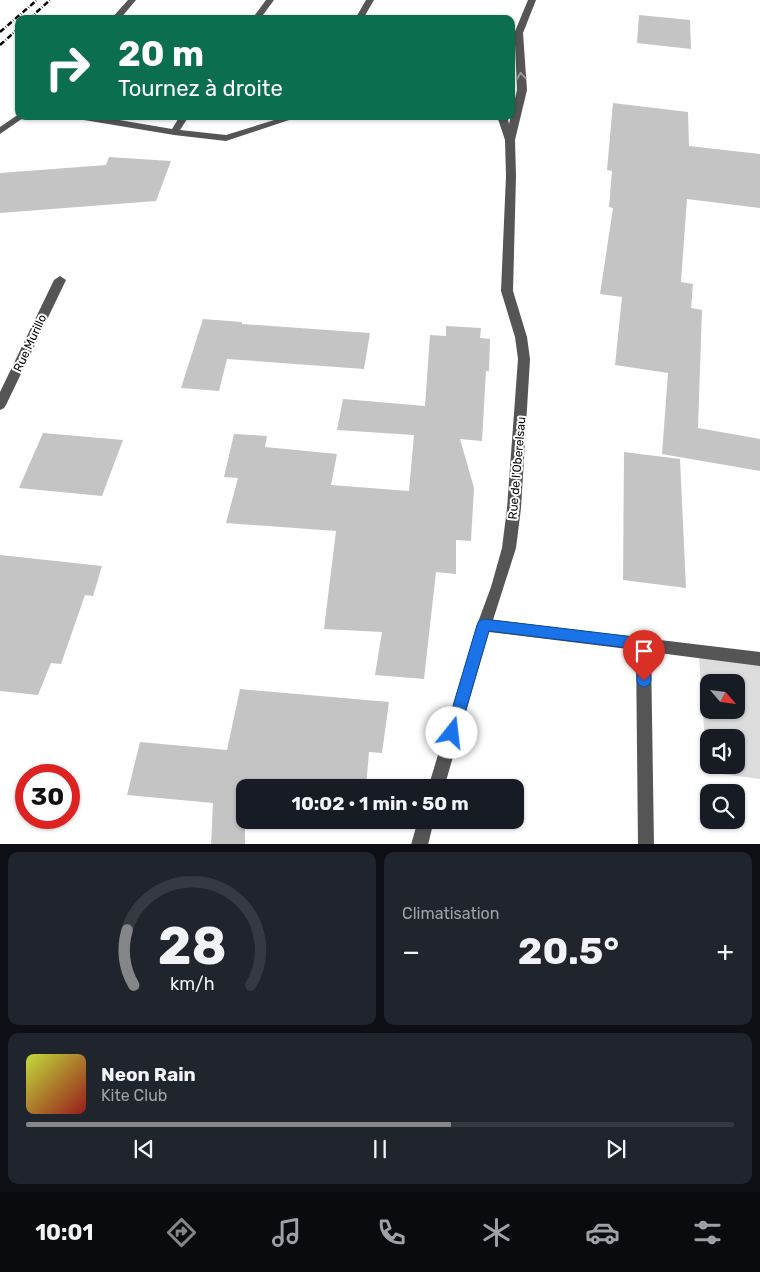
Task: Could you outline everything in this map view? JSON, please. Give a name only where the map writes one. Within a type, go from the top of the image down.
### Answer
[{"type":"street","points":[[119,15],[132,0]]},
{"type":"street","points":[[259,15],[270,0]]},
{"type":"street","points":[[361,15],[370,0]]},
{"type":"street","name":"Rue de l'Oberelsau","points":[[515,43],[520,35],[532,0]]},
{"type":"street","name":"Rue de l'Oberelsau","points":[[515,119],[522,90],[519,55],[520,35]]},
{"type":"street","points":[[0,131],[16,120]]},
{"type":"street","points":[[102,120],[174,132],[226,138],[283,120]]},
{"type":"street","points":[[174,132],[182,120]]},
{"type":"street","name":"Rue de l'Oberelsau","points":[[503,120],[510,140]]},
{"type":"street","name":"Rue de l'Oberelsau","points":[[439,779],[509,548],[523,390],[524,347],[507,291],[511,176],[510,140],[515,120]]},
{"type":"street","name":"Rue Murillo","points":[[0,405],[60,280]]},
{"type":"street","points":[[484,625],[760,659]]},
{"type":"street","points":[[643,644],[646,844]]},
{"type":"street","points":[[419,844],[423,829]]},
{"type":"shaded area","points":[[699,657],[760,665],[760,779],[722,774],[745,774],[745,729],[704,729],[703,719],[745,719],[745,674],[700,674]]},
{"type":"building","points":[[639,15],[690,20],[691,49],[637,43]]},
{"type":"building","points":[[613,103],[688,112],[689,146],[760,154],[760,208],[687,199],[681,282],[693,284],[691,308],[702,310],[698,428],[760,439],[760,471],[662,454],[668,373],[615,365],[622,297],[600,294],[613,208],[609,207],[612,171],[607,170]]},
{"type":"building","points":[[109,157],[171,161],[156,201],[0,213],[0,173],[106,165]]},
{"type":"building","points":[[203,319],[242,322],[242,324],[370,333],[364,369],[227,359],[219,391],[181,388]]},
{"type":"building","points":[[446,326],[481,328],[480,338],[490,339],[489,371],[486,371],[482,441],[460,439],[474,488],[471,541],[456,540],[456,574],[436,572],[424,679],[375,675],[382,632],[324,629],[336,531],[226,523],[238,478],[224,477],[234,434],[267,436],[265,447],[337,454],[331,485],[409,491],[414,435],[337,430],[343,399],[425,406],[430,335],[446,336]]},
{"type":"building","points":[[43,433],[123,440],[102,496],[19,488]]},
{"type":"building","points":[[624,452],[680,459],[686,588],[623,580]]},
{"type":"building","points":[[0,555],[102,566],[93,596],[85,595],[61,664],[51,663],[38,695],[0,691]]},
{"type":"building","points":[[240,689],[389,702],[382,753],[369,752],[367,779],[236,779],[236,829],[245,829],[245,844],[211,844],[213,803],[127,795],[140,742],[227,750]]},
{"type":"railway","points":[[20,15],[37,0]]},
{"type":"railway","points":[[33,15],[50,0]]},
{"type":"railway","points":[[0,32],[15,19]]},
{"type":"railway","points":[[0,45],[15,32]]},
{"type":"route","points":[[452,733],[484,625],[643,644],[644,681]]}]
